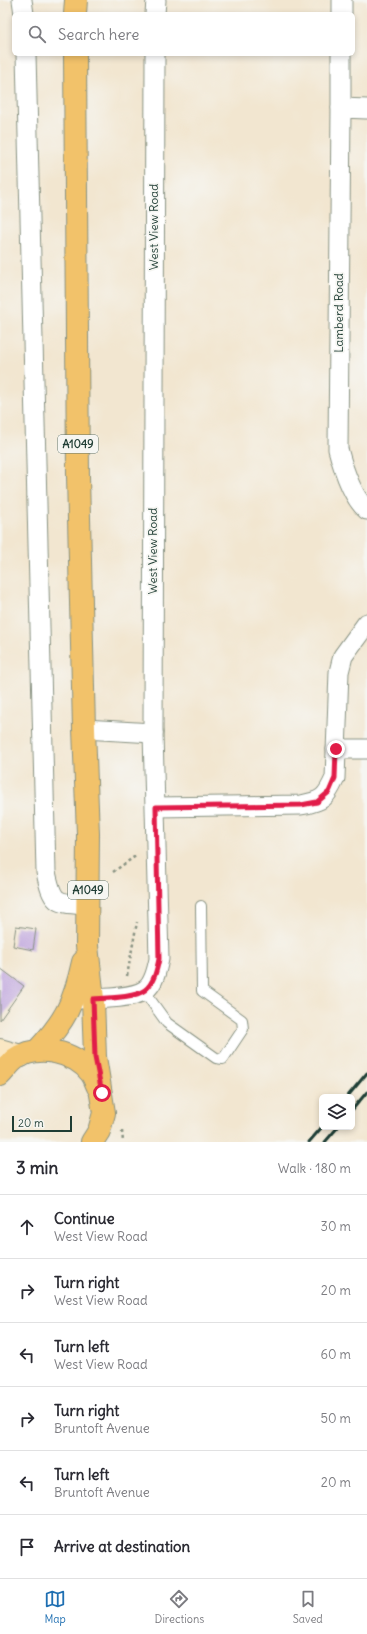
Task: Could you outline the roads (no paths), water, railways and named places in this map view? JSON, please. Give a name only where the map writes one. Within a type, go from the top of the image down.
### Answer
[{"type":"main road","points":[[75,12],[76,0]]},
{"type":"main road","name":"A1049","points":[[75,56],[79,484],[84,729],[88,834],[87,946],[83,999],[102,1093]]},
{"type":"main road","name":"A1049","points":[[29,1054],[54,1034],[69,1011],[83,999]]},
{"type":"main road","points":[[0,1075],[14,1060],[29,1054],[59,1052],[76,1059],[91,1073],[102,1093],[104,1113],[100,1131],[92,1142]]},
{"type":"street","points":[[22,0],[24,12]]},
{"type":"street","points":[[155,12],[156,0]]},
{"type":"street","points":[[342,0],[342,12]]},
{"type":"street","points":[[26,56],[46,872],[50,890],[56,900],[63,904],[88,905]]},
{"type":"street","name":"West View Road","points":[[144,991],[147,989],[155,975],[159,959],[153,733],[155,56]]},
{"type":"street","name":"Lamberd Road","points":[[341,56],[338,449],[343,470],[354,492],[367,510]]},
{"type":"street","points":[[341,108],[367,109]]},
{"type":"street","points":[[156,807],[301,805],[317,802],[329,792],[335,778],[339,672],[343,656],[367,623]]},
{"type":"street","points":[[84,729],[153,733]]},
{"type":"street","points":[[336,749],[367,749]]},
{"type":"street","points":[[83,999],[123,997],[144,991]]},
{"type":"street","points":[[0,1050],[29,1054]]},
{"type":"lane","points":[[144,991],[166,1023],[216,1058],[223,1059],[243,1029],[242,1020],[202,991],[201,906]]},
{"type":"railway","points":[[350,1094],[367,1073]]},
{"type":"railway","points":[[355,1106],[367,1092]]},
{"type":"railway","points":[[309,1142],[319,1130]]},
{"type":"railway","points":[[325,1142],[335,1130]]}]
